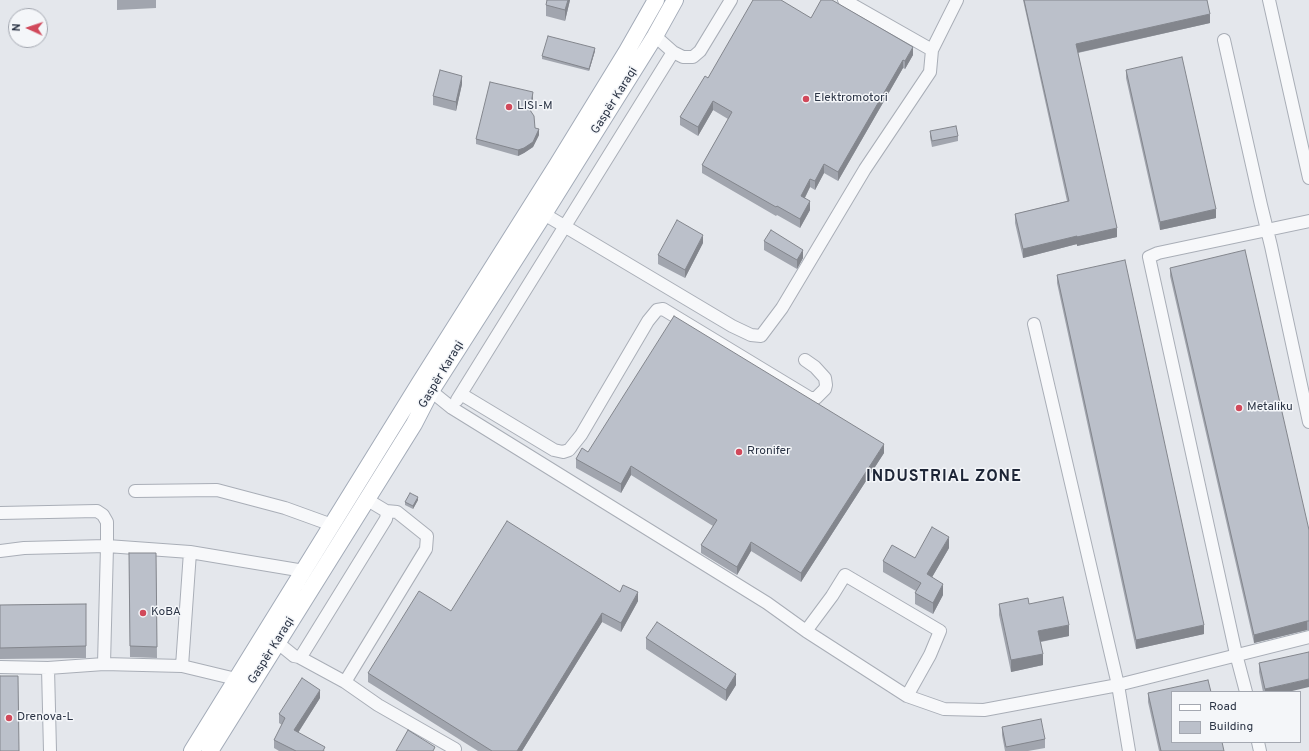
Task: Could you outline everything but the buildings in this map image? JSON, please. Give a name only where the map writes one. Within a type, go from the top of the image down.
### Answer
[{"type":"main road","name":"Gaspër Karaqi","points":[[192,751],[419,384],[562,158],[627,52],[656,0]]},
{"type":"main road","name":"Gaspër Karaqi","points":[[210,751],[414,424],[431,391],[656,36],[675,0]]},
{"type":"street","points":[[656,36],[673,52],[683,57],[697,54],[731,0]]},
{"type":"street","points":[[844,0],[932,50]]},
{"type":"street","points":[[544,214],[732,326],[751,335],[761,336],[782,308],[865,169],[930,72],[932,50],[957,0]]},
{"type":"street","points":[[1269,0],[1309,178]]},
{"type":"street","points":[[1224,40],[1268,230],[1309,422]]},
{"type":"street","points":[[452,408],[673,52]]},
{"type":"street","points":[[1246,691],[1236,654],[1149,257],[1309,221]]},
{"type":"street","points":[[461,394],[554,450],[563,452],[569,450],[581,435],[648,321],[657,310],[663,309],[810,398],[816,398],[825,389],[825,378],[806,360]]},
{"type":"street","points":[[1034,324],[1118,685],[1129,751]]},
{"type":"street","points":[[431,391],[452,408],[767,603],[806,631],[907,696],[944,709],[984,710],[1118,685],[1236,654],[1309,637]]},
{"type":"street","points":[[135,490],[217,490],[286,508],[332,525]]},
{"type":"street","points":[[345,682],[426,549],[427,536],[397,512],[386,510],[366,499]]},
{"type":"street","points":[[299,656],[304,653],[386,519],[386,510]]},
{"type":"street","points":[[0,513],[97,512],[104,515],[107,522],[104,664]]},
{"type":"street","points":[[0,551],[24,548],[107,546],[190,552],[304,571]]},
{"type":"street","points":[[182,666],[190,552]]},
{"type":"street","points":[[806,631],[832,596],[845,575],[940,631],[930,655],[907,696]]},
{"type":"street","points":[[278,643],[294,656],[299,656],[345,682],[378,705],[455,748]]},
{"type":"street","points":[[0,667],[48,668],[104,664],[182,666],[236,678]]},
{"type":"street","points":[[48,668],[50,751]]},
{"type":"place","name":"Elektromotori","points":[[806,99]]},
{"type":"place","name":"LISI-M","points":[[509,107]]},
{"type":"place","name":"Metaliku","points":[[1239,408]]},
{"type":"place","name":"Rronifer","points":[[739,452]]},
{"type":"place","name":"KoBA","points":[[143,613]]},
{"type":"place","name":"Drenova-L","points":[[9,718]]},
{"type":"district","name":"INDUSTRIAL ZONE","points":[[944,478]]}]
